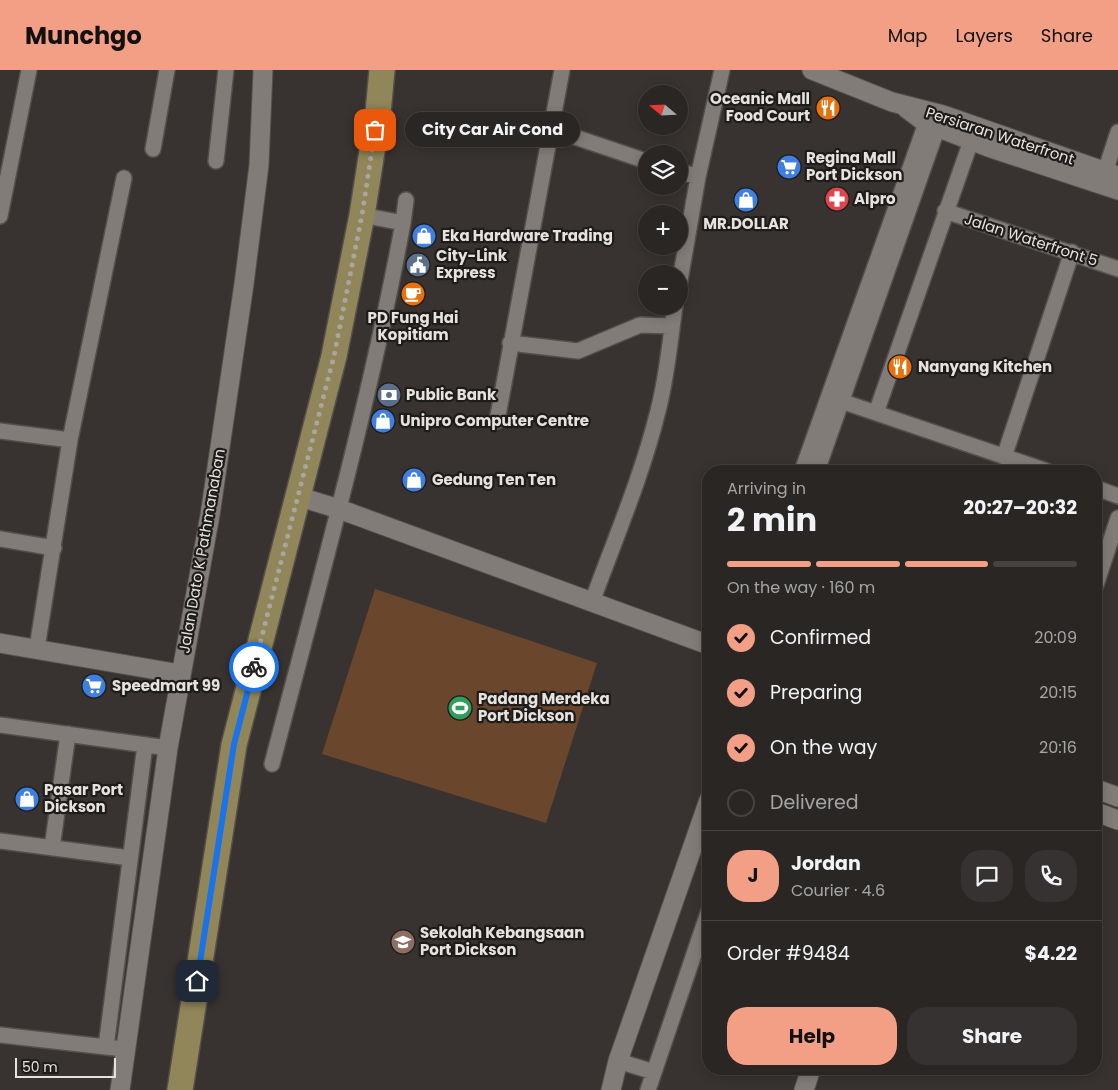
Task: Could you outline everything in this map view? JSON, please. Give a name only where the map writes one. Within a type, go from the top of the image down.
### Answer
[{"type":"main road","points":[[180,1090],[234,744],[296,496],[334,356],[362,215],[382,70]]},
{"type":"street","points":[[0,216],[29,70]]},
{"type":"street","points":[[153,149],[167,70]]},
{"type":"street","points":[[216,161],[226,70]]},
{"type":"street","name":"Jalan Dato K Pathmanaban","points":[[120,1090],[168,748],[210,515],[244,284],[259,165],[263,70]]},
{"type":"street","points":[[497,421],[562,70]]},
{"type":"street","points":[[683,265],[698,177],[722,70]]},
{"type":"street","name":"Persiaran Waterfront","points":[[812,70],[934,119],[1111,180]]},
{"type":"street","points":[[805,465],[835,399],[934,119]]},
{"type":"street","name":"Persiaran Waterfront","points":[[934,119],[971,141],[1111,180]]},
{"type":"street","points":[[551,129],[638,158]]},
{"type":"street","points":[[1111,180],[1117,140]]},
{"type":"street","points":[[876,414],[945,211],[971,141]]},
{"type":"street","points":[[688,174],[698,177]]},
{"type":"street","points":[[37,648],[70,440],[124,178]]},
{"type":"street","points":[[272,764],[340,509],[388,304],[406,200]]},
{"type":"street","name":"Jalan Waterfront 5","points":[[945,211],[1118,269]]},
{"type":"street","points":[[362,215],[403,223]]},
{"type":"street","points":[[1004,457],[1072,252]]},
{"type":"street","points":[[592,602],[641,467],[656,418],[674,315]]},
{"type":"street","points":[[510,343],[578,351],[640,325],[672,326]]},
{"type":"street","points":[[835,399],[1028,465]]},
{"type":"street","points":[[818,465],[835,399]]},
{"type":"street","points":[[0,430],[70,440]]},
{"type":"street","points":[[1102,490],[1118,496]]},
{"type":"street","points":[[296,496],[340,509],[702,642]]},
{"type":"street","points":[[1102,567],[1118,518]]},
{"type":"street","points":[[0,538],[54,548]]},
{"type":"street","points":[[0,643],[180,674]]},
{"type":"street","points":[[0,725],[168,748]]},
{"type":"street","points":[[52,848],[68,734]]},
{"type":"street","points":[[106,1046],[145,745]]},
{"type":"street","points":[[1102,791],[1118,797]]},
{"type":"street","points":[[1102,814],[1118,820]]},
{"type":"street","points":[[611,1090],[618,1061],[702,820]]},
{"type":"street","points":[[0,841],[130,858]]},
{"type":"street","points":[[648,1090],[702,931]]},
{"type":"street","points":[[0,1035],[125,1049]]},
{"type":"street","points":[[618,1061],[654,1072]]},
{"type":"street","points":[[804,1090],[809,1075]]},
{"type":"shaded area","name":"Padang Merdeka Port Dickson","points":[[375,589],[597,663],[546,823],[322,754]]},
{"type":"way so far","points":[[254,667],[296,496],[334,356],[362,215],[375,130]]},
{"type":"place","name":"Oceanic Mall Food Court","points":[[828,108]]},
{"type":"place","name":"City Car Air Cond","points":[[375,130]]},
{"type":"place","name":"Regina Mall Port Dickson","points":[[789,167]]},
{"type":"place","name":"Alpro","points":[[837,199]]},
{"type":"place","name":"MR.DOLLAR","points":[[746,200]]},
{"type":"place","name":"Eka Hardware Trading","points":[[424,236]]},
{"type":"place","name":"City-Link Express","points":[[418,265]]},
{"type":"place","name":"PD Fung Hai Kopitiam","points":[[413,294]]},
{"type":"place","name":"Nanyang Kitchen","points":[[900,367]]},
{"type":"place","name":"Public Bank","points":[[389,395]]},
{"type":"place","name":"Unipro Computer Centre","points":[[383,421]]},
{"type":"place","name":"Gedung Ten Ten","points":[[414,480]]},
{"type":"place","name":"Speedmart 99","points":[[94,686]]},
{"type":"place","name":"Padang Merdeka Port Dickson","points":[[460,708]]},
{"type":"place","name":"Pasar Port Dickson","points":[[27,799]]},
{"type":"place","name":"Sekolah Kebangsaan Port Dickson","points":[[403,942]]},
{"type":"route","points":[[197,981],[234,744],[254,667]]}]
